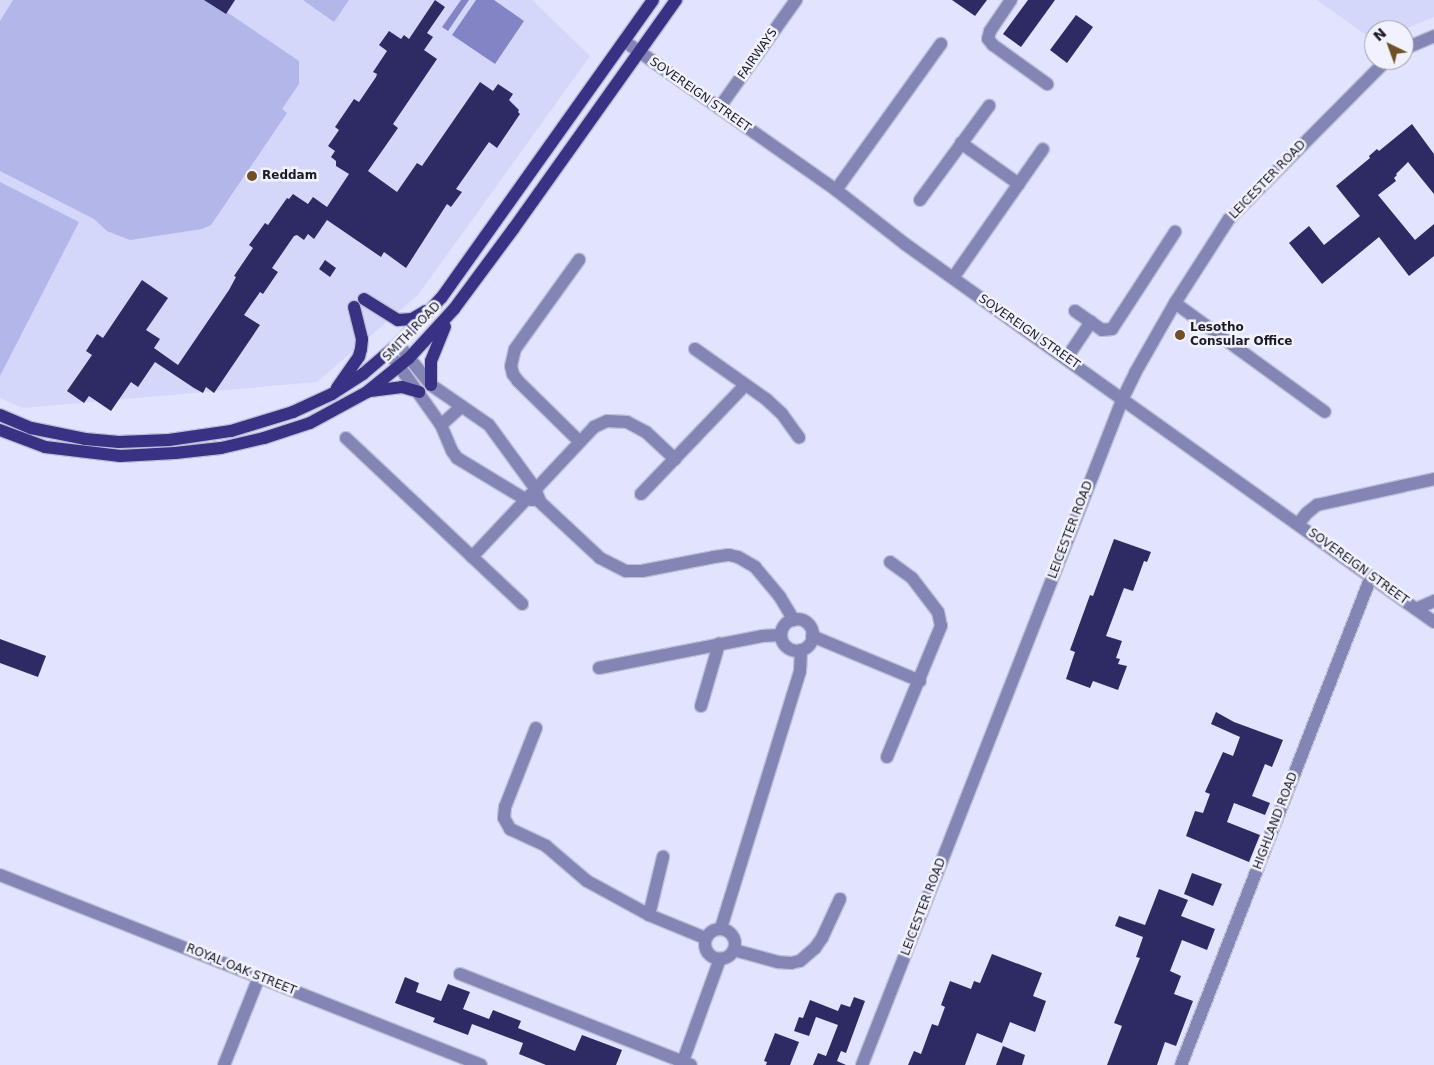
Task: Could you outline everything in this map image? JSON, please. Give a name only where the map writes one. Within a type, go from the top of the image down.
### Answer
[{"type":"main road","name":"SMITH ROAD","points":[[0,415],[31,428],[84,439],[102,441],[169,440],[231,432],[293,412],[332,394],[363,374],[394,348],[434,306],[653,0]]},
{"type":"main road","name":"SMITH ROAD","points":[[0,430],[45,447],[120,456],[175,453],[234,445],[264,438],[310,423],[367,392],[405,362],[454,309],[676,0]]},
{"type":"main road","points":[[364,299],[398,320],[418,316],[434,306]]},
{"type":"main road","points":[[332,394],[359,356],[362,348],[361,334],[354,307]]},
{"type":"main road","points":[[431,385],[431,361],[454,309]]},
{"type":"main road","points":[[367,392],[402,387],[419,392]]},
{"type":"main road","points":[[231,432],[234,445]]},
{"type":"street","name":"FAIRWAYS","points":[[719,108],[796,0]]},
{"type":"street","points":[[1011,0],[990,31],[988,38],[993,45],[1047,84]]},
{"type":"street","points":[[1414,45],[1434,36]]},
{"type":"street","name":"SOVEREIGN STREET","points":[[624,41],[836,190],[905,244],[1434,622]]},
{"type":"street","points":[[836,190],[941,44]]},
{"type":"street","name":"LEICESTER ROAD","points":[[862,1065],[1123,398],[1175,303],[1230,220],[1377,70]]},
{"type":"street","points":[[920,200],[988,106]]},
{"type":"street","points":[[961,142],[1018,184]]},
{"type":"street","points":[[953,278],[1043,149]]},
{"type":"street","points":[[1075,311],[1106,331],[1116,326],[1175,232]]},
{"type":"street","points":[[579,260],[515,349],[511,366],[513,374],[518,381],[579,441]]},
{"type":"street","points":[[1175,303],[1326,412]]},
{"type":"street","points":[[1066,359],[1091,322]]},
{"type":"street","points":[[394,348],[405,362],[431,385],[462,406],[496,433],[534,488],[540,502],[600,558],[626,571],[642,571],[729,555],[746,560],[755,567],[780,597],[794,620]]},
{"type":"street","points":[[695,349],[774,406],[799,437]]},
{"type":"street","points":[[405,362],[419,392],[441,425],[457,458],[525,499],[540,502]]},
{"type":"street","points":[[641,494],[745,385]]},
{"type":"street","points":[[441,425],[462,406]]},
{"type":"street","points":[[472,557],[534,488],[594,427],[607,421],[618,420],[646,432],[675,459]]},
{"type":"street","points":[[346,438],[522,604]]},
{"type":"street","points":[[1298,524],[1307,513],[1317,506],[1434,479]]},
{"type":"street","points":[[887,757],[942,626],[938,612],[912,578],[890,562]]},
{"type":"street","name":"HIGHLAND ROAD","points":[[1180,1065],[1371,577]]},
{"type":"street","points":[[1416,609],[1434,600]]},
{"type":"street","points":[[794,620],[807,623],[812,636],[807,647],[801,650],[787,648],[782,642],[781,635],[787,623],[794,620]]},
{"type":"street","points":[[599,668],[720,644],[781,635]]},
{"type":"street","points":[[812,636],[920,681]]},
{"type":"street","points":[[701,706],[720,644]]},
{"type":"street","points":[[721,928],[800,671],[801,650]]},
{"type":"street","points":[[536,728],[505,807],[505,822],[514,832],[546,846],[587,880],[649,915],[705,938]]},
{"type":"street","points":[[649,915],[663,857]]},
{"type":"street","name":"ROYAL OAK STREET","points":[[0,875],[481,1065]]},
{"type":"street","points":[[734,950],[778,962],[790,963],[800,961],[815,948],[822,938],[840,899]]},
{"type":"street","points":[[460,974],[687,1063],[720,960],[731,955],[734,950],[733,936],[721,928],[712,930],[705,938],[704,944],[709,955],[720,960]]},
{"type":"street","points":[[224,1065],[259,977]]},
{"type":"shaded area","name":"Reddam","points":[[0,0],[532,0],[590,56],[418,295],[317,382],[23,408],[0,398]]},
{"type":"shaded area","points":[[13,0],[209,0],[299,61],[299,84],[282,109],[287,113],[211,225],[202,229],[130,240],[107,231],[94,219],[0,171],[0,21]]},
{"type":"shaded area","points":[[303,0],[349,0],[334,22]]},
{"type":"shaded area","points":[[461,0],[469,0],[448,31],[442,27]]},
{"type":"shaded area","points":[[476,0],[494,0],[524,21],[495,64],[452,35]]},
{"type":"shaded area","points":[[1317,0],[1434,0],[1434,17],[1414,25],[1414,20],[1364,20],[1364,34]]},
{"type":"shaded area","points":[[0,182],[79,222],[0,376]]},
{"type":"building","points":[[204,0],[235,0],[226,14]]},
{"type":"building","points":[[435,0],[445,7],[427,33],[433,37],[424,50],[437,59],[393,124],[398,128],[368,171],[397,192],[417,163],[422,166],[480,82],[493,91],[498,84],[513,94],[509,100],[519,110],[520,114],[497,148],[489,142],[456,189],[462,192],[451,207],[447,204],[406,268],[384,252],[381,257],[327,220],[314,239],[308,234],[304,240],[297,235],[294,236],[272,268],[278,272],[263,294],[260,292],[244,315],[260,325],[214,393],[206,387],[203,393],[155,362],[138,387],[131,382],[111,411],[89,396],[84,403],[67,391],[92,355],[86,351],[97,334],[103,338],[142,280],[168,298],[146,330],[160,339],[154,348],[178,365],[229,290],[236,277],[234,276],[253,248],[249,245],[265,223],[268,225],[287,198],[289,199],[293,194],[308,204],[313,197],[327,207],[349,174],[336,166],[336,161],[331,157],[335,151],[328,146],[339,130],[335,127],[354,99],[359,102],[376,77],[377,74],[373,72],[387,51],[379,45],[389,31],[401,39],[404,35],[409,39]]},
{"type":"building","points":[[952,0],[987,0],[975,16]]},
{"type":"building","points":[[1028,0],[1055,0],[1021,47],[1003,34]]},
{"type":"building","points":[[1076,15],[1093,27],[1067,63],[1050,50]]},
{"type":"building","points":[[1412,124],[1434,154],[1434,194],[1408,162],[1396,174],[1394,178],[1396,181],[1378,195],[1415,240],[1434,224],[1434,256],[1409,276],[1379,237],[1322,284],[1289,243],[1309,226],[1324,245],[1360,216],[1336,186],[1370,158],[1369,156],[1377,149],[1379,151]]},
{"type":"building","points":[[325,260],[336,268],[330,277],[319,269]]},
{"type":"building","points":[[1114,539],[1151,552],[1147,562],[1144,561],[1133,591],[1124,588],[1106,636],[1122,641],[1116,658],[1120,659],[1118,664],[1127,666],[1118,690],[1093,681],[1090,688],[1066,679],[1075,652],[1070,650],[1090,595],[1093,596]]},
{"type":"building","points":[[0,639],[46,656],[38,677],[0,663]]},
{"type":"building","points":[[1216,712],[1234,722],[1283,740],[1272,767],[1265,764],[1252,796],[1270,803],[1265,815],[1234,803],[1227,822],[1260,835],[1249,862],[1186,836],[1195,811],[1203,813],[1210,794],[1205,792],[1223,752],[1233,756],[1240,737],[1211,724]]},
{"type":"building","points":[[1192,873],[1222,884],[1213,906],[1184,894]]},
{"type":"building","points":[[1159,889],[1188,900],[1181,916],[1215,929],[1207,950],[1182,940],[1170,971],[1181,976],[1174,994],[1193,1001],[1176,1046],[1165,1042],[1157,1065],[1107,1065],[1122,1026],[1114,1023],[1140,958],[1136,957],[1143,937],[1115,926],[1119,916],[1145,925]]},
{"type":"building","points":[[992,954],[1042,973],[1033,996],[1046,1001],[1035,1032],[1010,1022],[1002,1043],[977,1033],[965,1065],[908,1065],[914,1051],[921,1054],[932,1024],[938,1026],[945,1007],[941,1005],[950,981],[971,989],[974,981],[980,983]]},
{"type":"building","points":[[405,977],[419,983],[416,992],[441,1001],[448,984],[470,992],[463,1009],[489,1019],[493,1010],[521,1021],[518,1028],[575,1051],[582,1035],[622,1050],[616,1065],[546,1065],[519,1054],[523,1043],[472,1024],[468,1035],[433,1022],[435,1018],[395,1003]]},
{"type":"building","points":[[854,997],[865,1001],[846,1053],[841,1051],[837,1061],[846,1065],[813,1065],[818,1053],[826,1056],[838,1025],[816,1017],[809,1036],[794,1031],[799,1017],[803,1018],[810,1000],[838,1011],[841,1004],[850,1007]]},
{"type":"building","points":[[775,1033],[799,1042],[790,1065],[766,1065],[767,1062],[764,1061]]},
{"type":"building","points":[[1003,1046],[1025,1055],[1022,1065],[996,1065]]},
{"type":"place","name":"Reddam","points":[[252,176]]},
{"type":"place","name":"Lesotho Consular Office","points":[[1180,335]]}]
